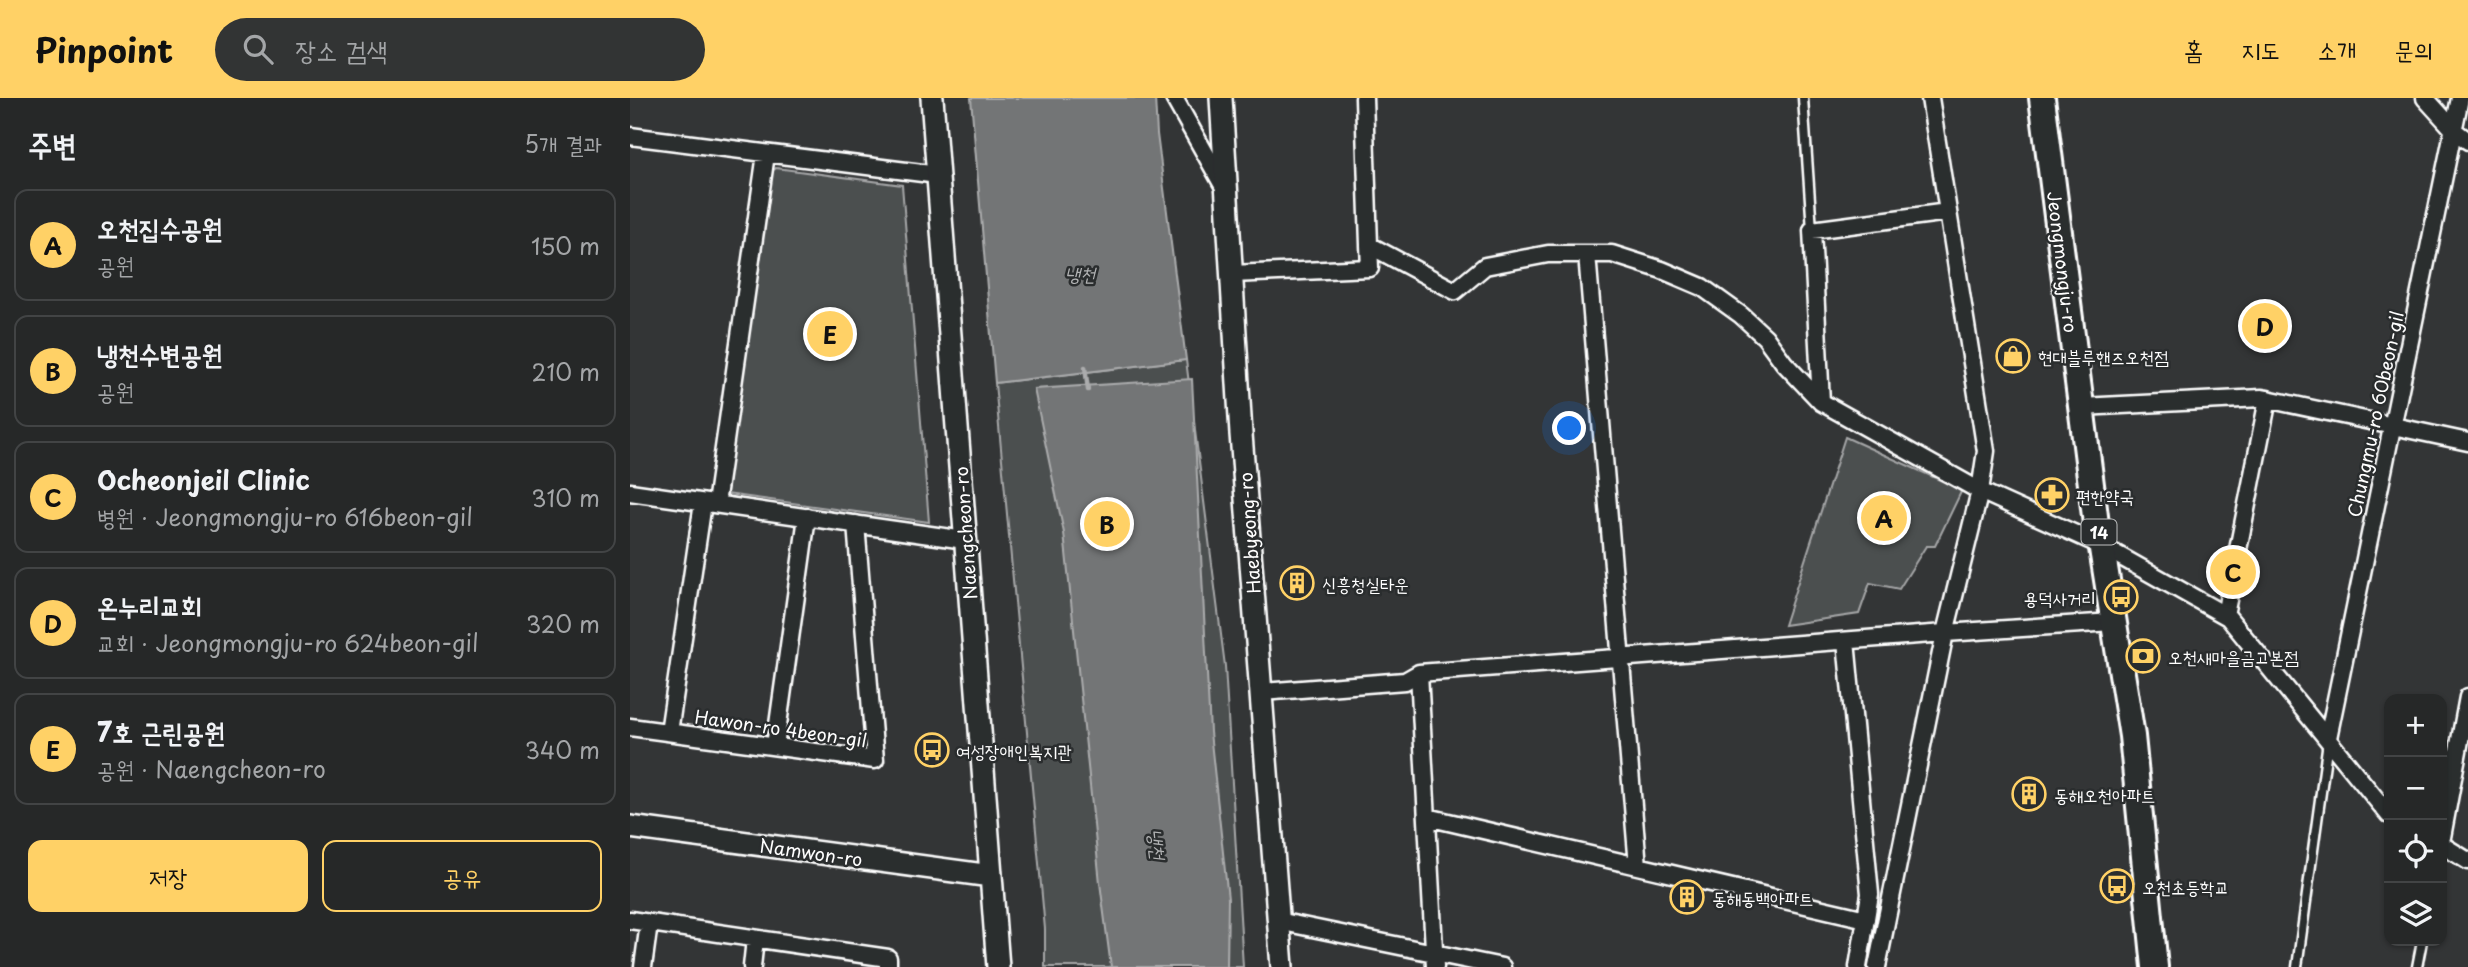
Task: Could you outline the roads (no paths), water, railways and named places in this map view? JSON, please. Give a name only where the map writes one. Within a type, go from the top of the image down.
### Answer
[{"type":"main road","name":"Naengcheon-ro","points":[[932,98],[998,967]]},
{"type":"main road","name":"Haebyeong-ro","points":[[1221,98],[1231,274],[1282,967]]},
{"type":"main road","name":"Jeongmongju-ro","points":[[2042,98],[2100,545],[2132,736],[2155,967]]},
{"type":"main road","name":"Namwon-ro","points":[[630,827],[991,876]]},
{"type":"street","points":[[1174,98],[1226,192]]},
{"type":"street","points":[[1231,274],[1370,268],[1364,98]]},
{"type":"street","points":[[1877,967],[1945,634],[1980,491],[1986,451],[1930,98]]},
{"type":"street","points":[[2425,98],[2461,136]]},
{"type":"street","name":"Chungmu-ro 60beon-gil","points":[[2328,738],[2392,426],[2461,136],[2460,98]]},
{"type":"street","points":[[630,136],[937,175]]},
{"type":"street","points":[[668,732],[710,503],[766,154]]},
{"type":"street","points":[[1821,402],[1812,230],[1948,212]]},
{"type":"street","points":[[1369,245],[1455,291],[1485,266],[1548,254],[1612,254],[1702,287],[1741,315],[1765,337],[1784,363],[1821,402],[1980,491],[2100,545],[2225,615],[2384,809]]},
{"type":"street","points":[[1587,254],[1638,866]]},
{"type":"street","points":[[2081,407],[2262,398],[2468,442]]},
{"type":"street","points":[[2225,615],[2268,399]]},
{"type":"street","points":[[630,492],[965,540]]},
{"type":"street","points":[[775,747],[807,517]]},
{"type":"street","name":"Hawon-ro 4beon-gil","points":[[630,727],[876,760],[856,524]]},
{"type":"street","points":[[1261,692],[1405,681],[1419,673],[2113,622]]},
{"type":"street","points":[[1846,641],[1870,894],[1858,967]]},
{"type":"street","points":[[1419,673],[1435,960]]},
{"type":"street","points":[[2446,820],[2463,750],[2468,697]]},
{"type":"street","points":[[1427,817],[1866,919]]},
{"type":"street","points":[[2447,848],[2468,861]]},
{"type":"street","points":[[630,920],[755,939],[840,959],[888,962]]},
{"type":"street","points":[[1278,920],[1435,960],[1502,967]]},
{"type":"street","points":[[643,967],[649,923]]},
{"type":"street","points":[[752,967],[755,939]]},
{"type":"lane","points":[[1803,98],[1812,230]]},
{"type":"lane","points":[[2297,967],[2328,738]]},
{"type":"lane","points":[[2417,967],[2421,946]]},
{"type":"water","name":"냉천","points":[[971,98],[1155,98],[1157,134],[1186,360],[995,383]]},
{"type":"water","points":[[1192,379],[1210,732],[1228,899],[1227,967],[1111,967],[1064,533],[1034,389]]},
{"type":"waterway","name":"냉천","points":[[1085,367],[1088,390]]},
{"type":"place","name":"온누리교회","points":[[2265,326]]},
{"type":"place","name":"7호 근린공원","points":[[830,334]]},
{"type":"place","name":"현대블루핸즈오천점","points":[[2013,356]]},
{"type":"place","name":"편한약국","points":[[2052,495]]},
{"type":"place","name":"오천집수공원","points":[[1884,518]]},
{"type":"place","name":"냉천수변공원","points":[[1107,524]]},
{"type":"place","name":"Ocheonjeil Clinic","points":[[2233,572]]},
{"type":"place","name":"신흥청실타운","points":[[1297,583]]},
{"type":"place","name":"용덕사거리","points":[[2121,597]]},
{"type":"place","name":"오천새마을금고본점","points":[[2143,656]]},
{"type":"place","name":"여성장애인복지관","points":[[932,750]]},
{"type":"place","name":"동해오천아파트","points":[[2029,794]]},
{"type":"place","name":"오천초등학교","points":[[2117,886]]},
{"type":"place","name":"동해동백아파트","points":[[1687,897]]}]
